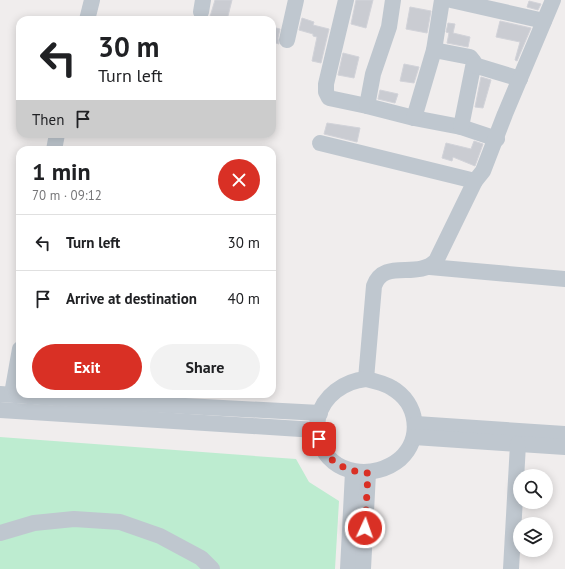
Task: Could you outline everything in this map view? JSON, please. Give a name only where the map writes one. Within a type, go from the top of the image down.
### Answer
[{"type":"street","points":[[88,16],[92,0]]},
{"type":"street","points":[[287,40],[296,0]]},
{"type":"street","points":[[346,0],[326,84],[326,92],[329,98],[414,118],[461,127],[496,139]]},
{"type":"street","points":[[367,106],[373,74],[389,27],[394,0]]},
{"type":"street","points":[[414,118],[434,50],[442,0]]},
{"type":"street","points":[[451,0],[544,21]]},
{"type":"street","points":[[430,267],[436,261],[475,181],[483,171],[554,0]]},
{"type":"street","points":[[434,50],[470,57],[473,59],[474,65],[461,127]]},
{"type":"street","points":[[474,65],[520,79]]},
{"type":"street","points":[[320,143],[475,181]]},
{"type":"street","points":[[366,379],[374,286],[377,278],[384,272],[430,267],[565,279]]},
{"type":"street","points":[[16,362],[6,394],[16,395]]},
{"type":"street","points":[[366,379],[379,382],[393,388],[404,398],[411,408],[415,431],[408,451],[398,460],[385,468],[361,472],[331,460],[322,448],[316,430],[320,413],[323,405],[332,394],[355,380],[366,379]]},
{"type":"street","points":[[58,398],[320,413]]},
{"type":"street","points":[[0,410],[316,430]]},
{"type":"street","points":[[415,431],[565,434]]},
{"type":"street","points":[[415,431],[518,444],[565,447]]},
{"type":"street","points":[[511,569],[518,444]]},
{"type":"street","points":[[348,569],[361,472]]},
{"type":"street","points":[[361,472],[363,569]]},
{"type":"street","points":[[0,533],[34,523],[74,520],[120,522],[160,536],[201,558],[212,569]]},
{"type":"green space","points":[[0,437],[296,459],[309,482],[339,501],[335,569],[0,569]]},
{"type":"building","points":[[215,0],[232,0],[228,16],[210,16]]},
{"type":"building","points":[[356,0],[373,0],[366,28],[351,24]]},
{"type":"building","points":[[529,1],[541,4],[538,10],[527,7]]},
{"type":"building","points":[[410,7],[431,11],[427,33],[406,29]]},
{"type":"building","points":[[302,18],[314,22],[313,25],[329,29],[321,63],[312,61],[317,37],[313,36],[313,34],[299,30]]},
{"type":"building","points":[[500,21],[531,28],[517,61],[515,60],[520,42],[496,37]]},
{"type":"building","points":[[448,23],[455,24],[453,33],[470,37],[468,47],[447,43],[449,33],[446,32]]},
{"type":"building","points":[[276,28],[280,29],[278,38],[279,44],[276,43]]},
{"type":"building","points":[[343,53],[359,57],[354,78],[338,75]]},
{"type":"building","points":[[404,64],[419,67],[414,83],[400,81]]},
{"type":"building","points":[[481,77],[491,80],[483,108],[475,107]]},
{"type":"building","points":[[380,90],[398,94],[395,103],[378,99]]},
{"type":"building","points":[[327,123],[360,128],[357,142],[324,134]]},
{"type":"building","points":[[474,141],[483,144],[475,166],[453,157],[452,161],[442,158],[446,143],[471,149]]},
{"type":"route","points":[[319,439],[322,448],[331,460],[343,468],[353,472],[368,473],[365,528]]}]
